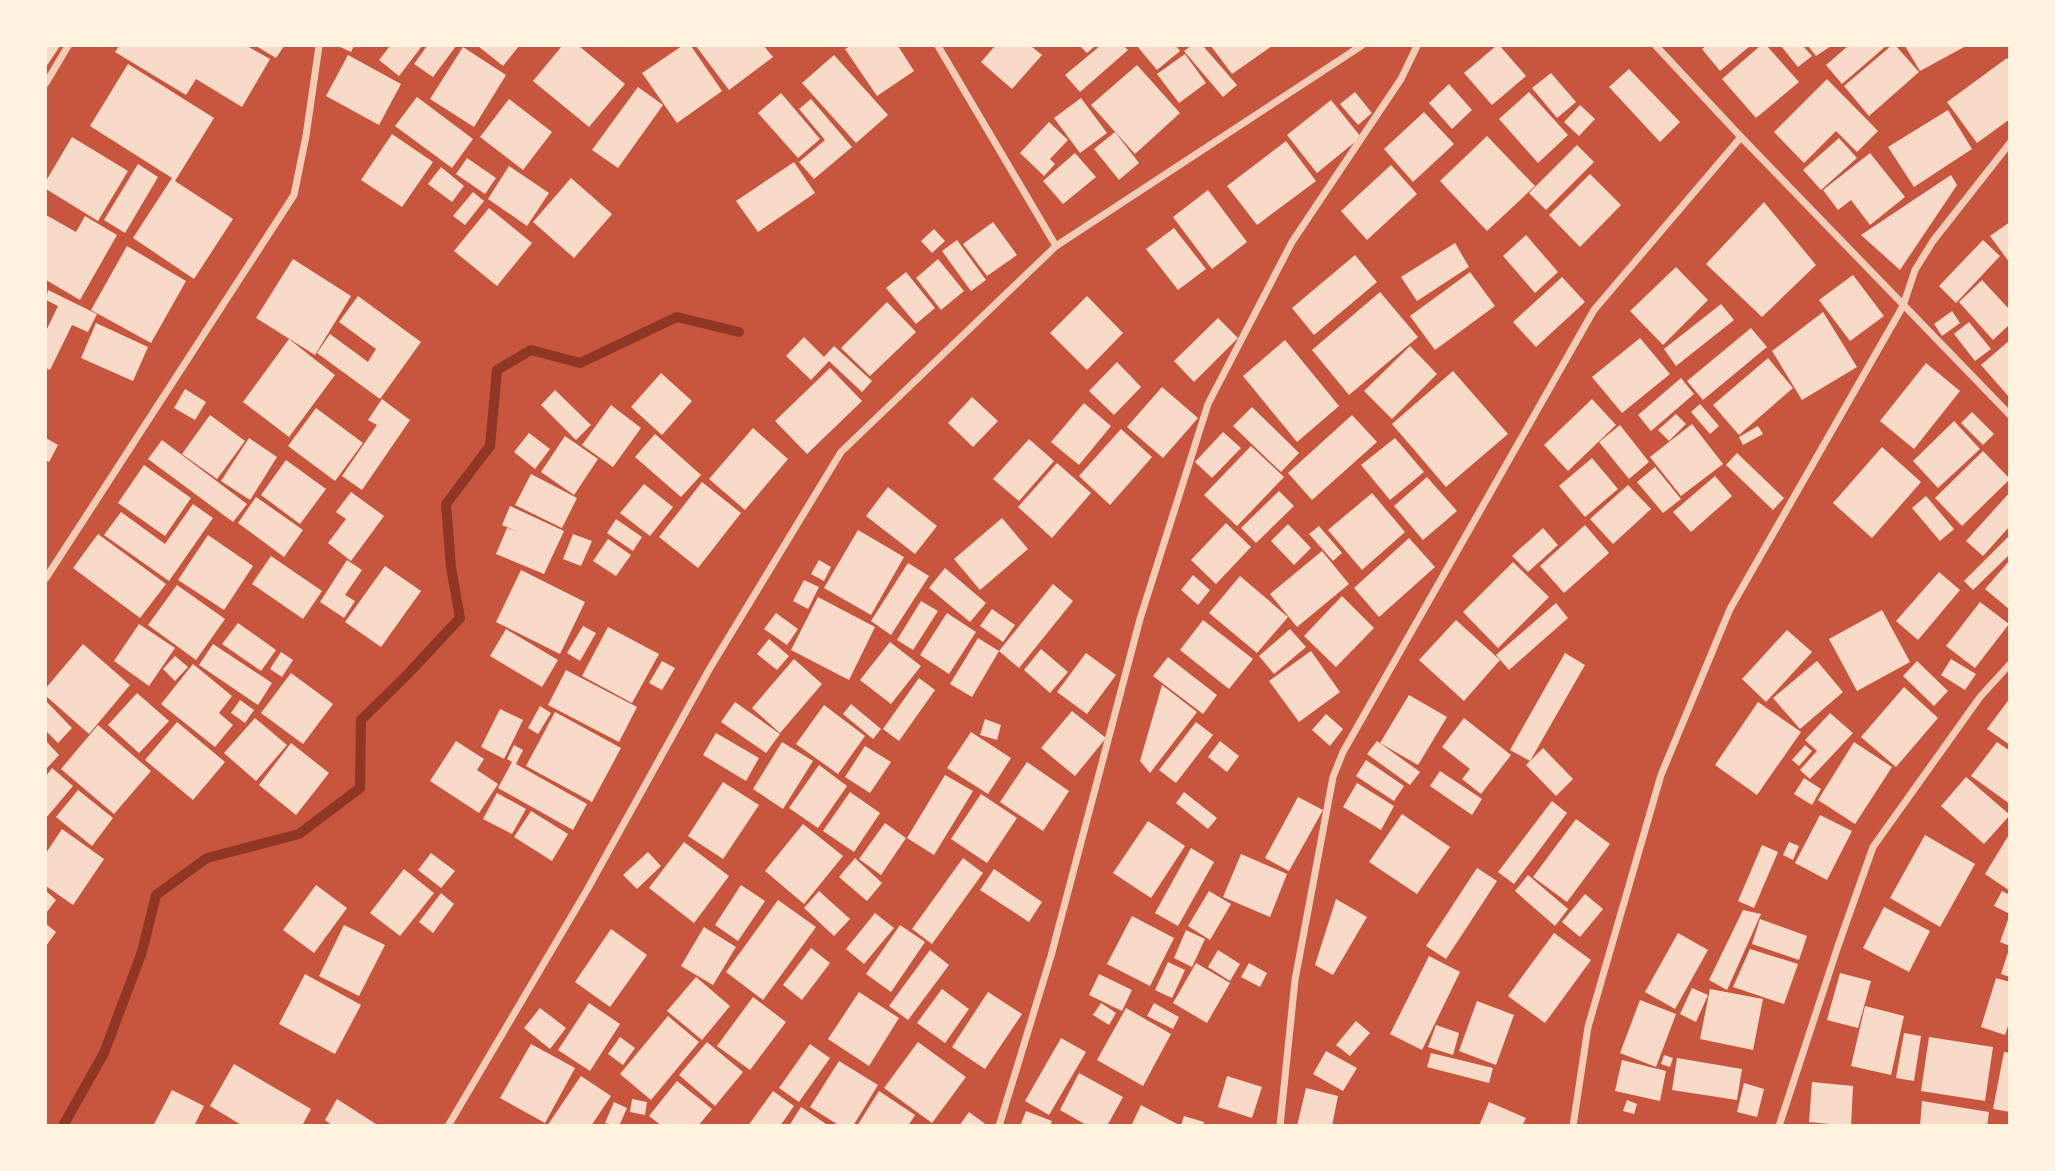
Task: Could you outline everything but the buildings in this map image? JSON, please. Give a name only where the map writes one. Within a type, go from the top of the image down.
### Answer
[{"type":"street","points":[[46,82],[68,46]]},
{"type":"street","points":[[46,578],[294,195],[319,46]]},
{"type":"street","points":[[938,46],[1056,246]]},
{"type":"street","points":[[448,1125],[587,890],[710,668],[841,452],[1056,246],[1361,46]]},
{"type":"street","points":[[999,1125],[1051,956],[1140,619],[1208,404],[1292,242],[1401,79],[1417,46]]},
{"type":"street","points":[[1656,46],[2010,415]]},
{"type":"street","points":[[1280,1125],[1295,980],[1333,776],[1343,752],[1594,310],[1741,137]]},
{"type":"street","points":[[1573,1125],[1588,1027],[1661,775],[1730,609],[1903,306],[1915,270],[1933,241],[2010,143]]},
{"type":"street","points":[[1779,1125],[1873,847],[1980,697],[2010,664]]},
{"type":"waterway","points":[[63,1126],[104,1053],[142,952],[156,895],[207,858],[299,834],[360,788],[361,720],[460,618],[451,567],[446,504],[490,446],[497,370],[531,350],[580,363],[677,317],[739,332]]}]
